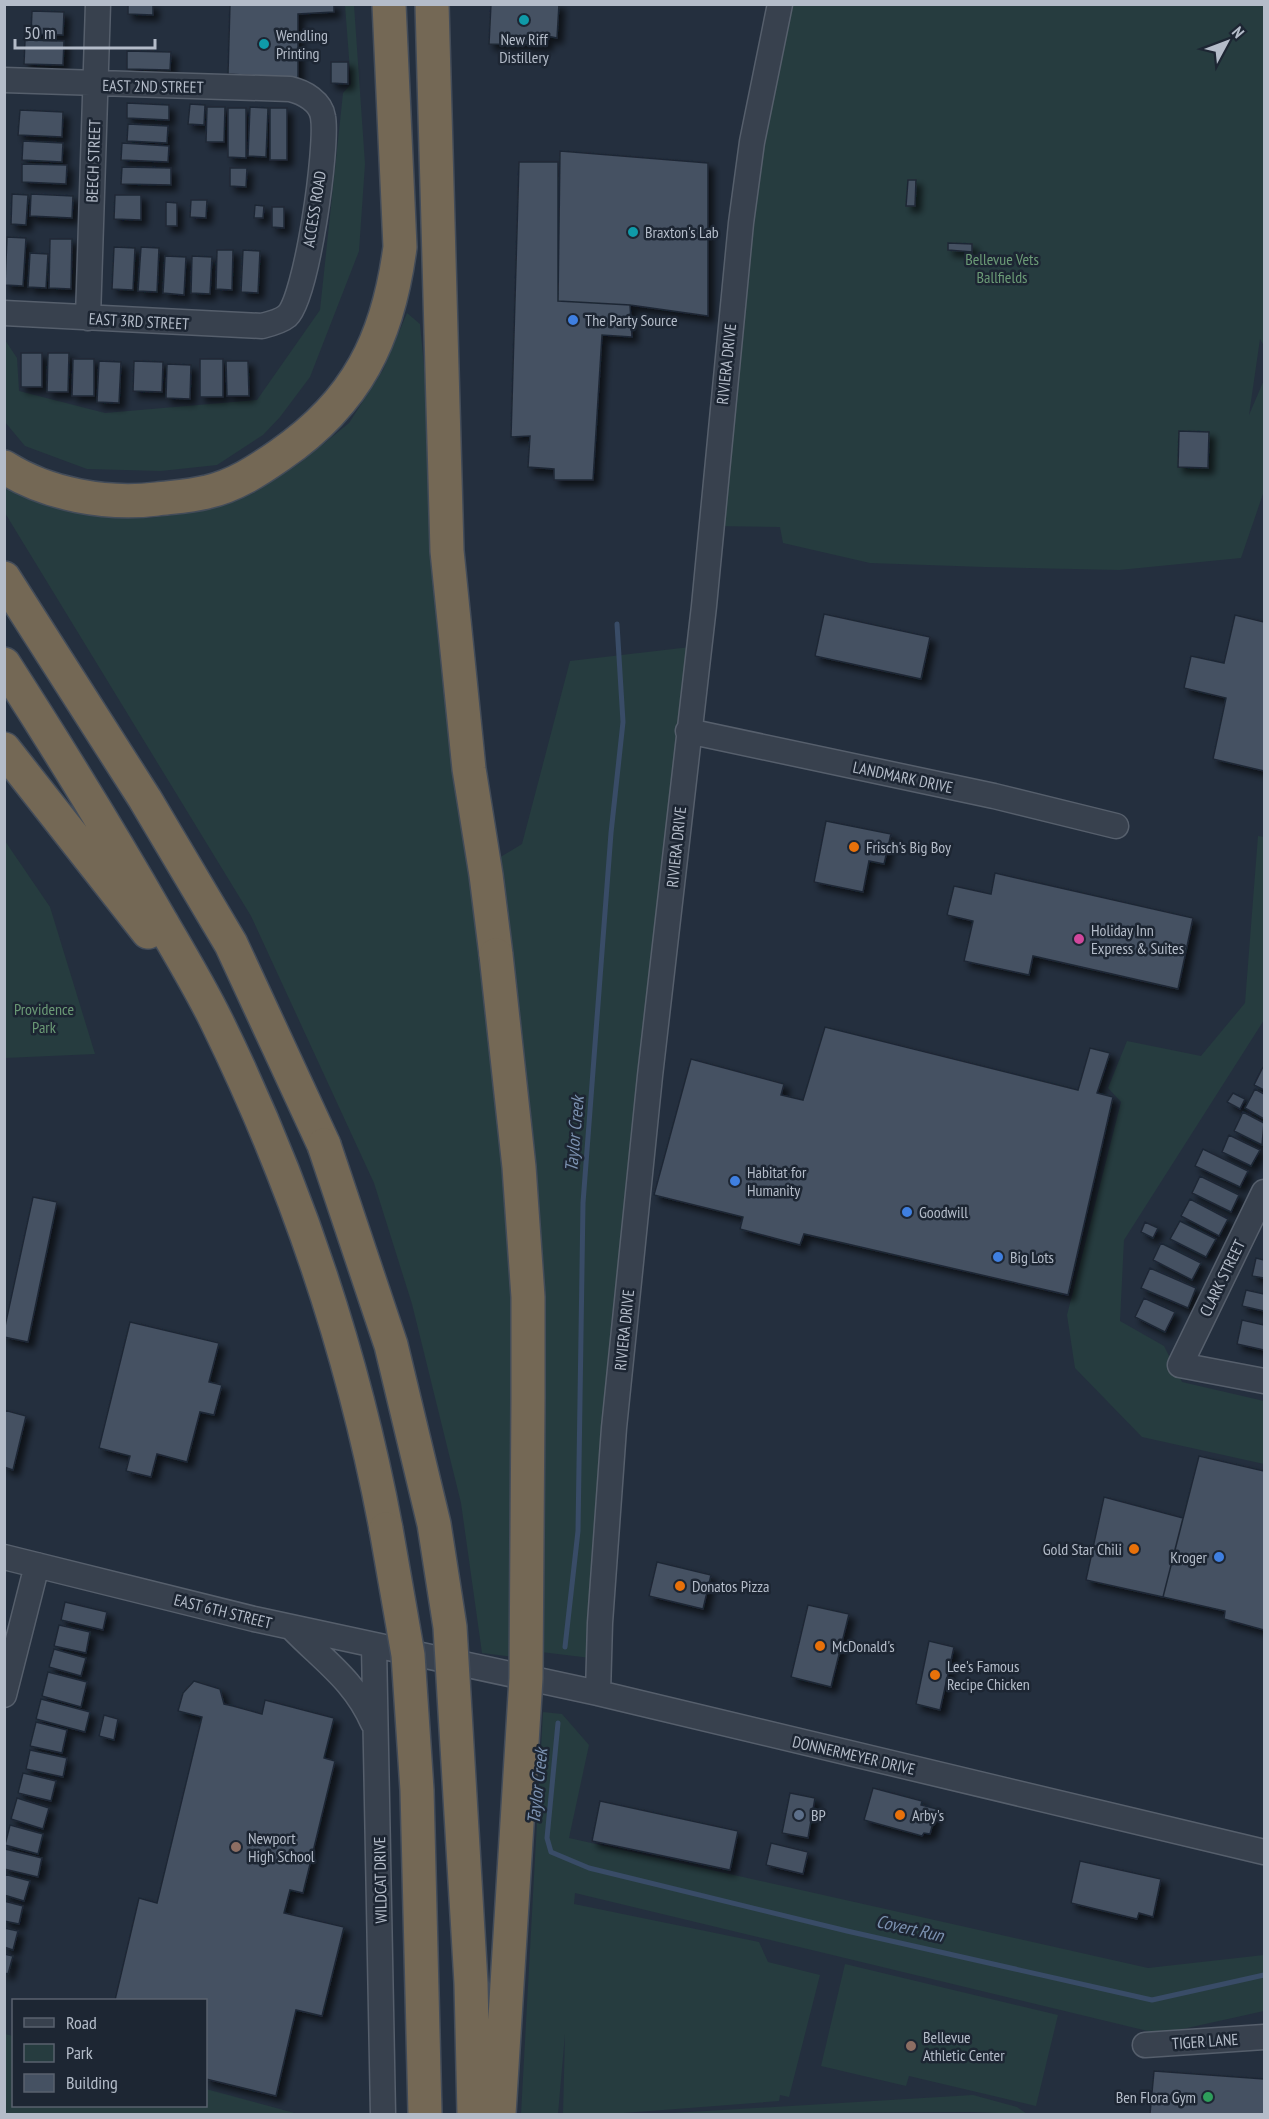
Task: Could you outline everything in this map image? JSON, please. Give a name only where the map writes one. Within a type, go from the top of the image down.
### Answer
[{"type":"highway","points":[[4,467],[46,486],[122,503],[207,492],[255,473],[310,434],[343,399],[374,347],[395,282],[400,247],[388,4]]},
{"type":"highway","points":[[432,4],[447,551],[469,769],[496,955],[519,1167],[528,1297],[526,1678],[499,2115]]},
{"type":"highway","points":[[4,578],[134,782],[231,944],[324,1145],[391,1345],[434,1524],[450,1627],[470,1961],[474,2115]]},
{"type":"highway","points":[[4,664],[114,839],[216,1020],[283,1167],[310,1240],[374,1467],[408,1655],[417,1790],[425,2115]]},
{"type":"highway","points":[[4,749],[216,1020]]},
{"type":"street","name":"BEECH STREET","points":[[88,318],[98,4]]},
{"type":"street","name":"RIVIERA DRIVE","points":[[598,1693],[600,1623],[614,1428],[705,591],[742,212],[752,142],[780,4]]},
{"type":"street","name":"EAST 2ND STREET","points":[[4,80],[95,85],[290,89],[301,92]]},
{"type":"street","name":"ACCESS ROAD","points":[[273,323],[287,316],[297,299],[319,198],[323,116],[316,103],[301,92]]},
{"type":"street","name":"EAST 3RD STREET","points":[[4,313],[252,325],[273,323]]},
{"type":"street","name":"LANDMARK DRIVE","points":[[688,731],[994,796],[1116,826]]},
{"type":"street","name":"CLARK STREET","points":[[1264,1192],[1180,1365],[1264,1381]]},
{"type":"street","name":"EAST 6TH STREET","points":[[4,1557],[292,1628],[442,1661]]},
{"type":"street","points":[[4,1695],[37,1565]]},
{"type":"street","points":[[292,1628],[353,1687],[362,1699],[376,1731]]},
{"type":"street","name":"WILDCAT DRIVE","points":[[374,1646],[383,2115]]},
{"type":"street","name":"DONNERMEYER DRIVE","points":[[442,1661],[598,1693],[1264,1852]]},
{"type":"street","name":"TIGER LANE","points":[[1145,2045],[1264,2037]]},
{"type":"green space","points":[[345,5],[354,5],[365,164],[359,251],[310,377],[280,417],[263,435],[217,465],[161,471],[87,469],[25,446],[5,422],[5,340],[17,358],[19,391],[105,413],[257,400],[320,310],[343,93],[351,84]]},
{"type":"green space","name":"Bellevue Vets Ballfields","points":[[780,5],[1264,5],[1264,346],[1260,339],[1249,415],[1264,380],[1264,491],[1241,558],[1119,570],[870,563],[783,543],[780,527],[712,526]]},
{"type":"green space","points":[[407,313],[420,324],[472,874],[522,844],[570,661],[699,646],[599,1659],[541,1652],[515,1657],[482,1653],[461,1503],[412,1304],[374,1183],[251,916],[5,513],[5,478],[86,512],[149,518],[202,511],[252,494],[300,463],[349,423],[383,370]]},
{"type":"green space","points":[[1258,836],[1264,837],[1264,1020],[1124,1240],[1120,1321],[1164,1346],[1182,1382],[1264,1401],[1264,1464],[1142,1437],[1075,1368],[1067,1315],[1121,1102],[1108,1088],[1127,1041],[1201,1056],[1245,1003]]},
{"type":"green space","name":"Providence Park","points":[[5,841],[50,907],[95,1054],[5,1058]]},
{"type":"green space","points":[[543,1712],[562,1714],[589,1745],[569,1838],[1148,1968],[1264,1955],[1264,2011],[1160,2034],[575,1893],[574,1904],[759,1942],[768,1962],[820,1975],[789,2097],[780,2095],[779,2101],[611,2114],[563,2114],[565,2034],[558,2114],[521,2114]]},
{"type":"green space","points":[[845,1964],[1058,2015],[1036,2106],[909,2076],[906,2086],[821,2066]]},
{"type":"green space","points":[[5,2034],[12,2036],[12,2107],[207,2107],[207,2089],[298,2114],[5,2114]]},
{"type":"green space","points":[[973,2095],[1017,2107],[1027,2114],[972,2112],[656,2114]]},
{"type":"building","points":[[128,4],[153,4],[153,15],[128,14]]},
{"type":"building","name":"Wendling Printing","points":[[230,4],[334,4],[334,12],[298,14],[298,79],[228,74]]},
{"type":"building","name":"New Riff Distillery","points":[[491,4],[559,4],[557,38],[547,36],[547,45],[489,44]]},
{"type":"building","points":[[32,11],[64,12],[63,35],[31,34]]},
{"type":"building","points":[[25,40],[64,41],[63,65],[24,64]]},
{"type":"building","points":[[127,51],[171,52],[170,70],[127,69]]},
{"type":"building","points":[[331,62],[348,62],[348,84],[331,83]]},
{"type":"building","points":[[127,103],[169,105],[169,120],[127,118]]},
{"type":"building","points":[[190,104],[205,105],[204,125],[188,124]]},
{"type":"building","points":[[207,107],[225,107],[224,142],[206,142]]},
{"type":"building","points":[[250,107],[268,108],[266,157],[248,156]]},
{"type":"building","points":[[228,108],[246,108],[246,158],[228,157]]},
{"type":"building","points":[[270,108],[287,108],[287,160],[270,160]]},
{"type":"building","points":[[20,110],[63,112],[62,137],[18,135]]},
{"type":"building","points":[[128,124],[168,126],[167,143],[127,141]]},
{"type":"building","points":[[23,141],[63,143],[62,162],[22,160]]},
{"type":"building","points":[[122,143],[169,146],[168,162],[121,160]]},
{"type":"building","name":"Braxton's Lab","points":[[560,151],[708,163],[708,316],[630,305],[558,301]]},
{"type":"building","name":"The Party Source","points":[[519,162],[558,162],[558,301],[630,305],[632,337],[602,335],[593,480],[554,480],[554,469],[528,467],[530,436],[511,437]]},
{"type":"building","points":[[22,164],[67,165],[66,184],[22,182]]},
{"type":"building","points":[[122,167],[171,168],[171,185],[121,184]]},
{"type":"building","points":[[230,168],[247,168],[246,187],[230,186]]},
{"type":"building","points":[[908,180],[916,180],[915,206],[906,206]]},
{"type":"building","points":[[12,194],[28,195],[26,225],[11,224]]},
{"type":"building","points":[[31,194],[73,196],[72,218],[30,216]]},
{"type":"building","points":[[115,195],[141,195],[141,220],[114,219]]},
{"type":"building","points":[[191,200],[207,200],[206,218],[190,217]]},
{"type":"building","points":[[166,202],[177,203],[177,226],[166,226]]},
{"type":"building","points":[[255,205],[264,206],[263,218],[254,218]]},
{"type":"building","points":[[272,207],[284,207],[284,228],[272,227]]},
{"type":"building","points":[[7,237],[26,238],[23,286],[5,285]]},
{"type":"building","points":[[50,239],[72,239],[71,289],[49,288]]},
{"type":"building","points":[[948,243],[972,244],[972,252],[948,250]]},
{"type":"building","points":[[114,247],[135,248],[133,290],[112,289]]},
{"type":"building","points":[[141,247],[159,248],[157,292],[138,291]]},
{"type":"building","points":[[217,250],[233,250],[232,290],[216,289]]},
{"type":"building","points":[[243,250],[260,251],[258,293],[241,292]]},
{"type":"building","points":[[30,253],[48,254],[46,288],[28,287]]},
{"type":"building","points":[[165,256],[186,257],[184,295],[163,293]]},
{"type":"building","points":[[192,256],[212,257],[210,294],[191,293]]},
{"type":"building","points":[[21,353],[42,353],[42,387],[21,387]]},
{"type":"building","points":[[48,353],[69,353],[68,392],[47,392]]},
{"type":"building","points":[[73,359],[94,359],[94,396],[72,396]]},
{"type":"building","points":[[200,359],[223,359],[223,397],[200,397]]},
{"type":"building","points":[[99,361],[121,362],[119,403],[97,402]]},
{"type":"building","points":[[134,361],[163,362],[162,392],[133,391]]},
{"type":"building","points":[[226,361],[248,361],[249,396],[227,396]]},
{"type":"building","points":[[167,364],[191,365],[190,399],[166,398]]},
{"type":"building","points":[[1179,431],[1209,432],[1208,468],[1178,467]]},
{"type":"building","points":[[824,614],[930,637],[921,679],[815,656]]},
{"type":"building","points":[[1235,615],[1264,622],[1264,771],[1213,759],[1226,698],[1184,688],[1191,656],[1224,663]]},
{"type":"building","name":"Frisch's Big Boy","points":[[826,821],[891,834],[884,864],[869,861],[863,892],[814,882]]},
{"type":"building","name":"Holiday Inn Express & Suites","points":[[995,873],[1193,918],[1178,989],[1033,956],[1029,975],[964,961],[973,921],[947,915],[954,886],[991,894]]},
{"type":"building","points":[[825,1027],[1078,1090],[1090,1048],[1110,1053],[1097,1093],[1113,1097],[1068,1295],[804,1234],[800,1245],[740,1229],[743,1217],[654,1195],[691,1059],[784,1084],[781,1095],[803,1100]]},
{"type":"building","points":[[1264,1067],[1264,1090],[1254,1085]]},
{"type":"building","points":[[1255,1089],[1264,1094],[1264,1119],[1245,1108]]},
{"type":"building","points":[[1233,1093],[1245,1099],[1240,1109],[1227,1102]]},
{"type":"building","points":[[1243,1112],[1264,1123],[1262,1145],[1234,1131]]},
{"type":"building","points":[[1229,1135],[1260,1150],[1251,1166],[1222,1152]]},
{"type":"building","points":[[1203,1149],[1248,1171],[1240,1187],[1195,1166]]},
{"type":"building","points":[[1200,1176],[1239,1195],[1231,1212],[1192,1193]]},
{"type":"building","points":[[33,1197],[57,1202],[28,1342],[4,1337],[4,1331]]},
{"type":"building","points":[[1190,1199],[1228,1219],[1219,1236],[1181,1216]]},
{"type":"building","points":[[1180,1221],[1216,1239],[1206,1257],[1170,1239]]},
{"type":"building","points":[[1145,1222],[1158,1228],[1153,1238],[1141,1232]]},
{"type":"building","points":[[1161,1243],[1201,1263],[1192,1280],[1153,1260]]},
{"type":"building","points":[[1256,1258],[1264,1260],[1264,1278],[1252,1276]]},
{"type":"building","points":[[1150,1268],[1196,1288],[1188,1308],[1141,1288]]},
{"type":"building","points":[[1246,1290],[1264,1294],[1264,1311],[1242,1306]]},
{"type":"building","points":[[1144,1298],[1175,1312],[1165,1332],[1135,1317]]},
{"type":"building","points":[[1242,1320],[1264,1325],[1264,1350],[1237,1344]]},
{"type":"building","points":[[130,1322],[219,1343],[209,1382],[222,1385],[214,1415],[200,1412],[187,1462],[157,1454],[151,1477],[126,1471],[130,1456],[99,1448]]},
{"type":"building","points":[[4,1410],[26,1416],[13,1470],[4,1467]]},
{"type":"building","name":"Kroger","points":[[1199,1456],[1264,1471],[1264,1630],[1224,1619],[1225,1611],[1163,1597]]},
{"type":"building","name":"Gold Star Chili","points":[[1104,1497],[1183,1518],[1163,1597],[1086,1580]]},
{"type":"building","name":"Donatos Pizza","points":[[657,1562],[711,1575],[703,1609],[649,1596]]},
{"type":"building","points":[[65,1602],[107,1612],[103,1630],[61,1620]]},
{"type":"building","name":"McDonald's","points":[[808,1605],[849,1614],[831,1687],[791,1677]]},
{"type":"building","points":[[59,1625],[90,1632],[86,1653],[54,1646]]},
{"type":"building","name":"Lee's Famous Recipe Chicken","points":[[929,1641],[954,1647],[940,1710],[916,1704]]},
{"type":"building","points":[[54,1649],[86,1658],[81,1676],[49,1667]]},
{"type":"building","points":[[48,1672],[87,1682],[81,1707],[42,1696]]},
{"type":"building","name":"Newport High School","points":[[194,1681],[220,1689],[224,1704],[262,1714],[265,1700],[334,1718],[324,1758],[335,1761],[303,1893],[290,1890],[284,1913],[344,1927],[322,2016],[296,2010],[276,2096],[207,2079],[207,1999],[115,1999],[139,1898],[157,1903],[202,1717],[178,1711],[183,1693]]},
{"type":"building","points":[[41,1699],[90,1712],[85,1732],[36,1719]]},
{"type":"building","points":[[104,1715],[118,1719],[114,1740],[99,1736]]},
{"type":"building","points":[[36,1722],[67,1730],[62,1753],[30,1746]]},
{"type":"building","points":[[30,1750],[67,1758],[63,1777],[26,1769]]},
{"type":"building","points":[[23,1773],[56,1781],[51,1801],[18,1793]]},
{"type":"building","name":"Arby's","points":[[873,1788],[922,1801],[921,1805],[937,1809],[930,1834],[924,1833],[922,1836],[864,1820]]},
{"type":"building","name":"BP","points":[[790,1793],[815,1798],[808,1838],[782,1833]]},
{"type":"building","points":[[17,1798],[49,1808],[43,1829],[11,1819]]},
{"type":"building","points":[[600,1801],[738,1831],[730,1870],[592,1841]]},
{"type":"building","points":[[10,1825],[43,1834],[38,1854],[5,1845]]},
{"type":"building","points":[[771,1843],[808,1852],[803,1874],[766,1865]]},
{"type":"building","points":[[5,1849],[42,1858],[38,1877],[4,1869]]},
{"type":"building","points":[[1080,1861],[1161,1879],[1153,1917],[1139,1913],[1137,1919],[1071,1903]]},
{"type":"building","points":[[4,1874],[30,1881],[24,1901],[4,1895]]},
{"type":"building","points":[[4,1901],[23,1906],[19,1924],[4,1921]]},
{"type":"building","points":[[4,1928],[18,1931],[13,1950],[4,1947]]},
{"type":"building","points":[[4,1954],[13,1956],[8,1974],[4,1973]]},
{"type":"building","name":"Ben Flora Gym","points":[[1154,2071],[1264,2079],[1264,2114],[1150,2114]]},
{"type":"waterway","name":"Taylor Creek","points":[[565,1647],[578,1531],[583,1203],[611,833],[623,722],[617,624]]},
{"type":"waterway","name":"Covert Run","points":[[558,1723],[547,1838],[551,1852],[589,1868],[847,1931],[1152,2000],[1264,1975]]},
{"type":"place","name":"New Riff Distillery","points":[[524,20]]},
{"type":"place","name":"Wendling Printing","points":[[264,44]]},
{"type":"place","name":"Braxton's Lab","points":[[633,232]]},
{"type":"place","name":"The Party Source","points":[[573,320]]},
{"type":"place","name":"Frisch's Big Boy","points":[[854,847]]},
{"type":"place","name":"Holiday Inn Express & Suites","points":[[1079,939]]},
{"type":"place","name":"Habitat for Humanity","points":[[735,1181]]},
{"type":"place","name":"Goodwill","points":[[907,1212]]},
{"type":"place","name":"Big Lots","points":[[998,1257]]},
{"type":"place","name":"Gold Star Chili","points":[[1134,1549]]},
{"type":"place","name":"Kroger","points":[[1219,1557]]},
{"type":"place","name":"Donatos Pizza","points":[[680,1586]]},
{"type":"place","name":"McDonald's","points":[[820,1646]]},
{"type":"place","name":"Lee's Famous Recipe Chicken","points":[[935,1675]]},
{"type":"place","name":"BP","points":[[799,1815]]},
{"type":"place","name":"Arby's","points":[[900,1815]]},
{"type":"place","name":"Newport High School","points":[[236,1847]]},
{"type":"place","name":"Bellevue Athletic Center","points":[[911,2046]]},
{"type":"place","name":"Ben Flora Gym","points":[[1208,2097]]}]
